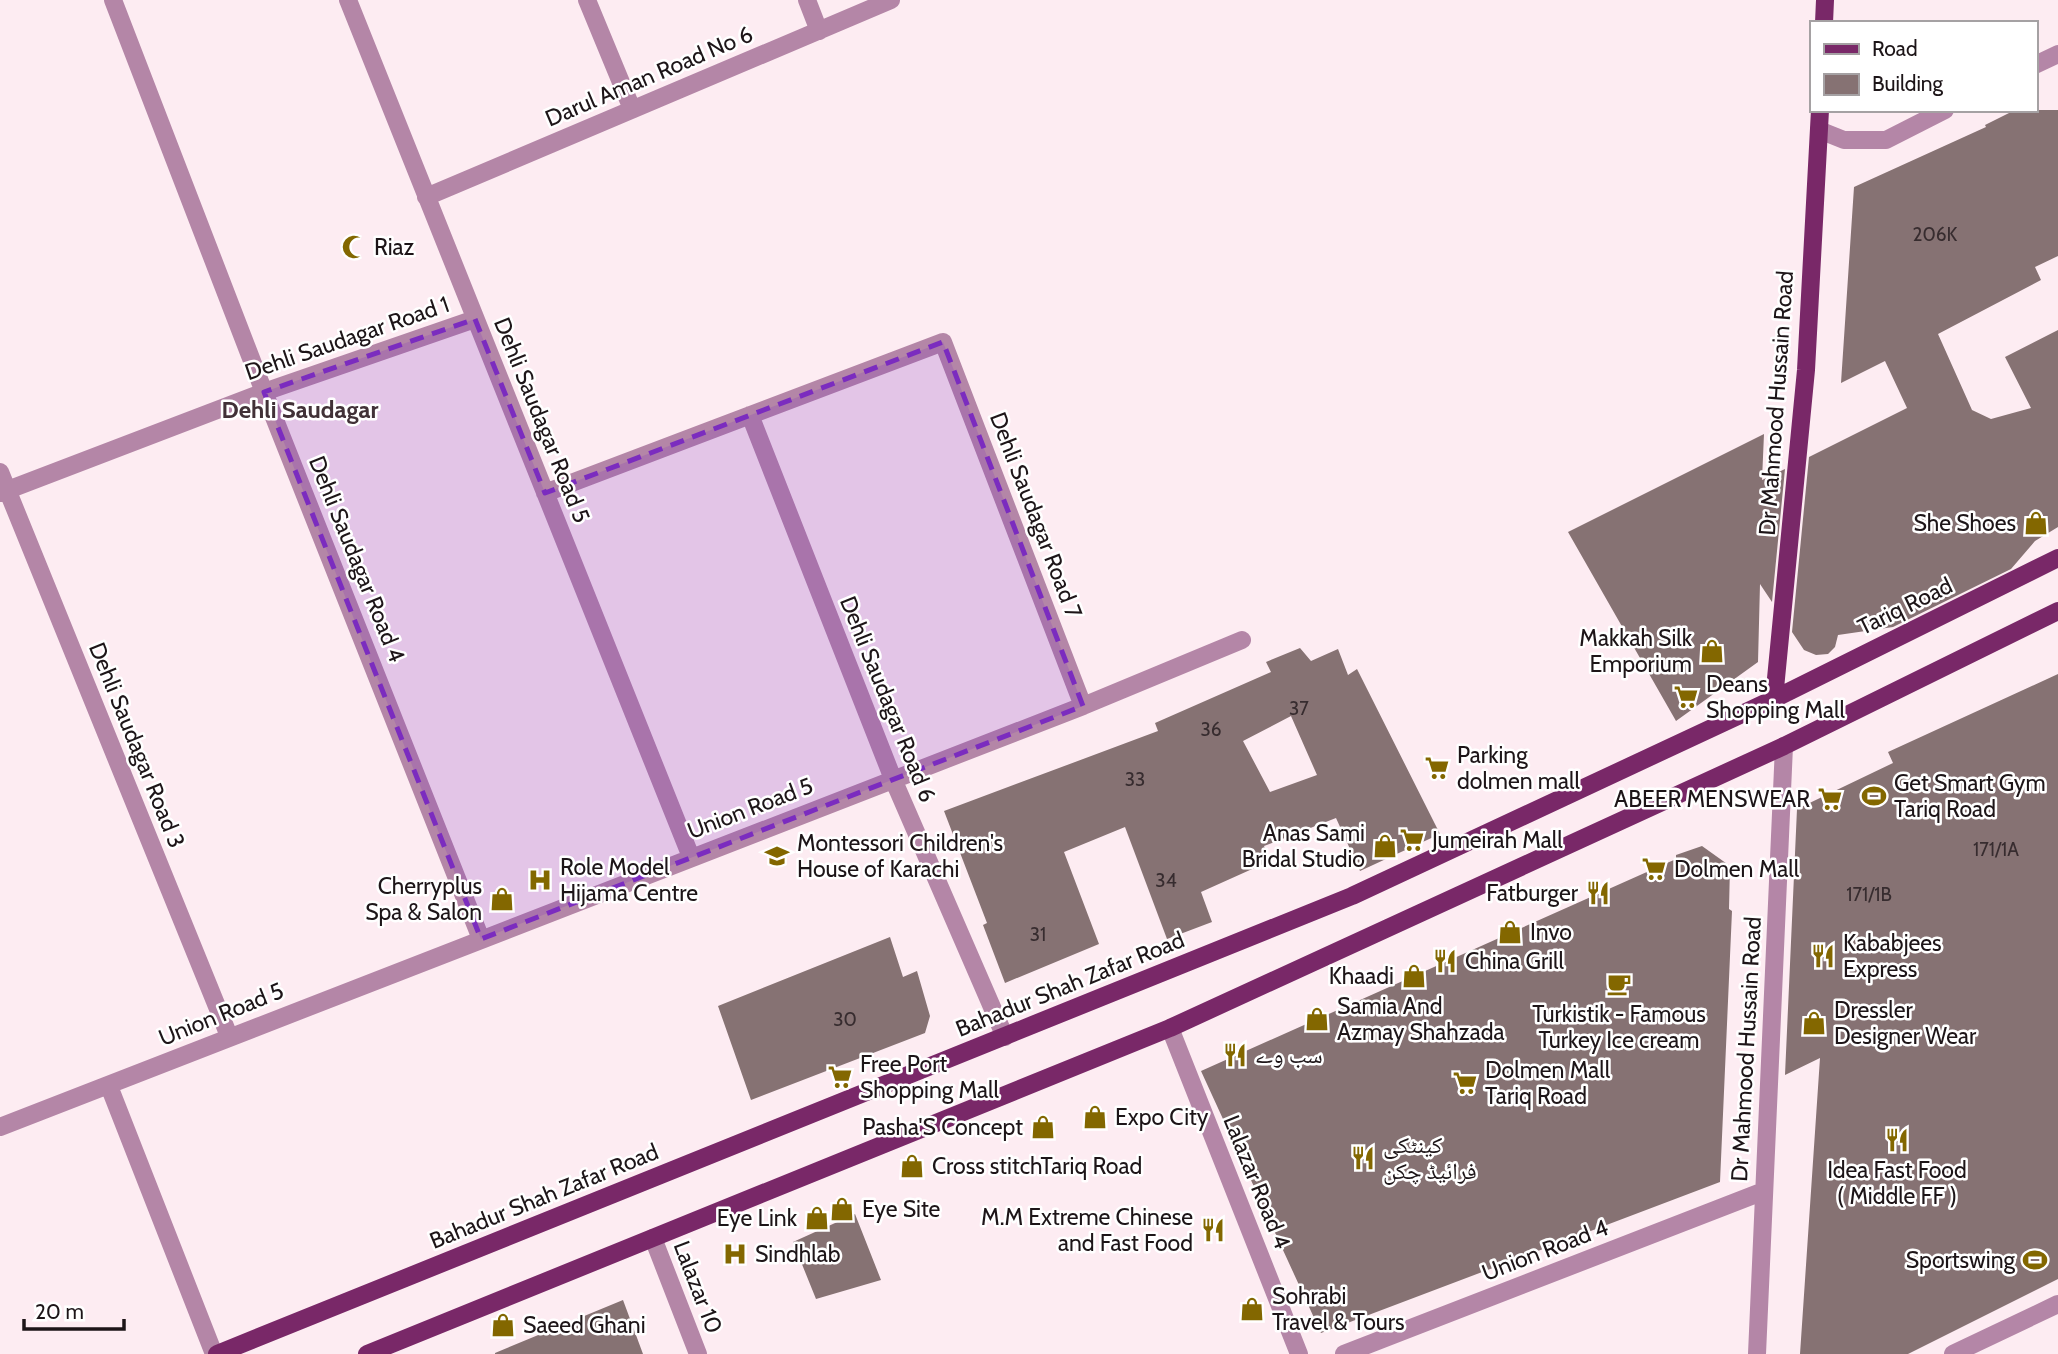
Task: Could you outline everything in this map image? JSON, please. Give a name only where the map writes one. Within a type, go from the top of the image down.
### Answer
[{"type":"main road","points":[[1824,21],[1825,0]]},
{"type":"main road","name":"Dr Mahmood Hussain Road","points":[[1774,699],[1806,370],[1820,112]]},
{"type":"main road","name":"Tariq Road","points":[[1774,699],[2058,558]]},
{"type":"main road","points":[[367,1354],[1170,1028],[1784,746],[2058,611]]},
{"type":"main road","name":"Bahadur Shah Zafar Road","points":[[216,1354],[1352,896],[1774,699]]},
{"type":"street","name":"Dehli Saudagar Road 4","points":[[113,0],[264,392],[481,939]]},
{"type":"street","name":"Dehli Saudagar Road 5","points":[[348,0],[691,857]]},
{"type":"street","points":[[587,0],[632,109]]},
{"type":"street","points":[[807,0],[819,31]]},
{"type":"street","name":"Darul Aman Road No 6","points":[[426,197],[891,0]]},
{"type":"street","points":[[2037,64],[2058,54]]},
{"type":"street","points":[[1819,130],[1844,140],[1886,140],[1941,112]]},
{"type":"street","name":"Dehli Saudagar Road 1","points":[[4,491],[264,392],[475,319]]},
{"type":"street","name":"Dehli Saudagar Road 7","points":[[750,415],[943,342],[1083,705]]},
{"type":"street","points":[[545,493],[750,415]]},
{"type":"street","name":"Dehli Saudagar Road 6","points":[[750,415],[892,779],[1005,1037]]},
{"type":"street","name":"Dehli Saudagar Road 3","points":[[0,472],[4,491],[229,1037]]},
{"type":"street","name":"Union Road 5","points":[[0,1127],[1083,705],[1242,640]]},
{"type":"street","name":"Dr Mahmood Hussain Road","points":[[1757,1354],[1784,746]]},
{"type":"street","name":"Lalazar Road 4","points":[[1170,1028],[1299,1354]]},
{"type":"street","points":[[110,1086],[216,1354]]},
{"type":"street","name":"Union Road 4","points":[[1344,1354],[1765,1191]]},
{"type":"street","name":"Lalazar 10","points":[[653,1238],[698,1354]]},
{"type":"street","points":[[1953,1354],[2058,1304]]},
{"type":"highlighted area","points":[[475,319],[545,493],[943,342],[1083,706],[481,939],[264,392]]},
{"type":"building","points":[[2058,110],[2058,256],[2035,267],[2041,280],[1938,334],[1972,410],[1991,419],[2031,408],[2005,357],[2058,330],[2058,527],[2035,541],[2011,569],[1893,627],[1838,635],[1835,647],[1828,654],[1816,655],[1804,650],[1792,632],[1809,457],[1907,408],[1885,361],[1841,383],[1854,187],[1986,127],[1985,125],[2011,112]]},
{"type":"building","points":[[1764,434],[1762,480],[1785,469],[1772,602],[1760,584],[1758,662],[1676,721],[1568,532]]},
{"type":"building","points":[[1300,648],[1311,661],[1338,649],[1348,675],[1357,669],[1440,834],[1360,871],[1336,818],[1264,846],[1270,861],[1201,892],[1212,922],[1167,939],[1125,827],[1064,852],[1099,944],[1005,983],[983,925],[987,923],[944,811],[1158,731],[1155,723],[1271,672],[1266,662]],"holes":[[[1291,716],[1317,775],[1270,792],[1243,741]]]},
{"type":"building","points":[[2058,674],[2058,1279],[1908,1354],[1800,1354],[1820,1058],[1785,1075],[1797,809],[1893,763],[1888,752]]},
{"type":"building","name":"Dolmen Mall Tariq Road","points":[[1702,846],[1730,866],[1729,909],[1732,911],[1720,1182],[1321,1333],[1201,1071],[1676,859],[1676,855]]},
{"type":"building","points":[[890,937],[903,977],[917,971],[930,1016],[925,1033],[751,1100],[718,1006]]},
{"type":"building","points":[[855,1214],[881,1280],[816,1299],[793,1242]]},
{"type":"building","points":[[623,1300],[643,1354],[495,1354],[495,1353]]},
{"type":"place","name":"Riaz","points":[[354,247]]},
{"type":"place","name":"She Shoes","points":[[2036,523]]},
{"type":"place","name":"Makkah Silk Emporium","points":[[1712,651]]},
{"type":"place","name":"Deans Shopping Mall","points":[[1686,697]]},
{"type":"place","name":"Parking dolmen mall","points":[[1437,768]]},
{"type":"place","name":"Get Smart Gym Tariq Road","points":[[1874,796]]},
{"type":"place","name":"ABEER MENSWEAR","points":[[1830,799]]},
{"type":"place","name":"Jumeirah Mall","points":[[1412,840]]},
{"type":"place","name":"Anas Sami Bridal Studio","points":[[1385,846]]},
{"type":"place","name":"Montessori Children's House of Karachi","points":[[777,856]]},
{"type":"place","name":"Dolmen Mall","points":[[1654,869]]},
{"type":"place","name":"Role Model Hijama Centre","points":[[540,880]]},
{"type":"place","name":"Fatburger","points":[[1598,893]]},
{"type":"place","name":"Cherryplus Spa & Salon","points":[[502,899]]},
{"type":"place","name":"Invo","points":[[1510,932]]},
{"type":"place","name":"Kababjees Express","points":[[1823,956]]},
{"type":"place","name":"China Grill","points":[[1445,961]]},
{"type":"place","name":"Khaadi","points":[[1414,976]]},
{"type":"place","name":"Turkistik - Famous Turkey Ice cream","points":[[1619,984]]},
{"type":"place","name":"Samia And Azmay Shahzada","points":[[1317,1019]]},
{"type":"place","name":"Dressler Designer Wear","points":[[1814,1023]]},
{"type":"place","name":"سب وے","points":[[1235,1055]]},
{"type":"place","name":"Free Port Shopping Mall","points":[[840,1077]]},
{"type":"place","name":"Dolmen Mall Tariq Road","points":[[1465,1083]]},
{"type":"place","name":"Expo City","points":[[1095,1117]]},
{"type":"place","name":"Pasha'S Concept","points":[[1043,1127]]},
{"type":"place","name":"Idea Fast Food ( Middle FF )","points":[[1897,1140]]},
{"type":"place","name":"کینٹکی فرائیڈ چکن","points":[[1363,1158]]},
{"type":"place","name":"Cross stitchTariq Road","points":[[912,1166]]},
{"type":"place","name":"Eye Site","points":[[842,1209]]},
{"type":"place","name":"Eye Link","points":[[817,1218]]},
{"type":"place","name":"M.M Extreme Chinese and Fast Food","points":[[1213,1230]]},
{"type":"place","name":"Sindhlab","points":[[735,1254]]},
{"type":"place","name":"Sportswing","points":[[2035,1260]]},
{"type":"place","name":"Sohrabi Travel & Tours","points":[[1252,1309]]},
{"type":"place","name":"Saeed Ghani","points":[[503,1325]]},
{"type":"district","name":"Dehli Saudagar","points":[[300,409]]}]
